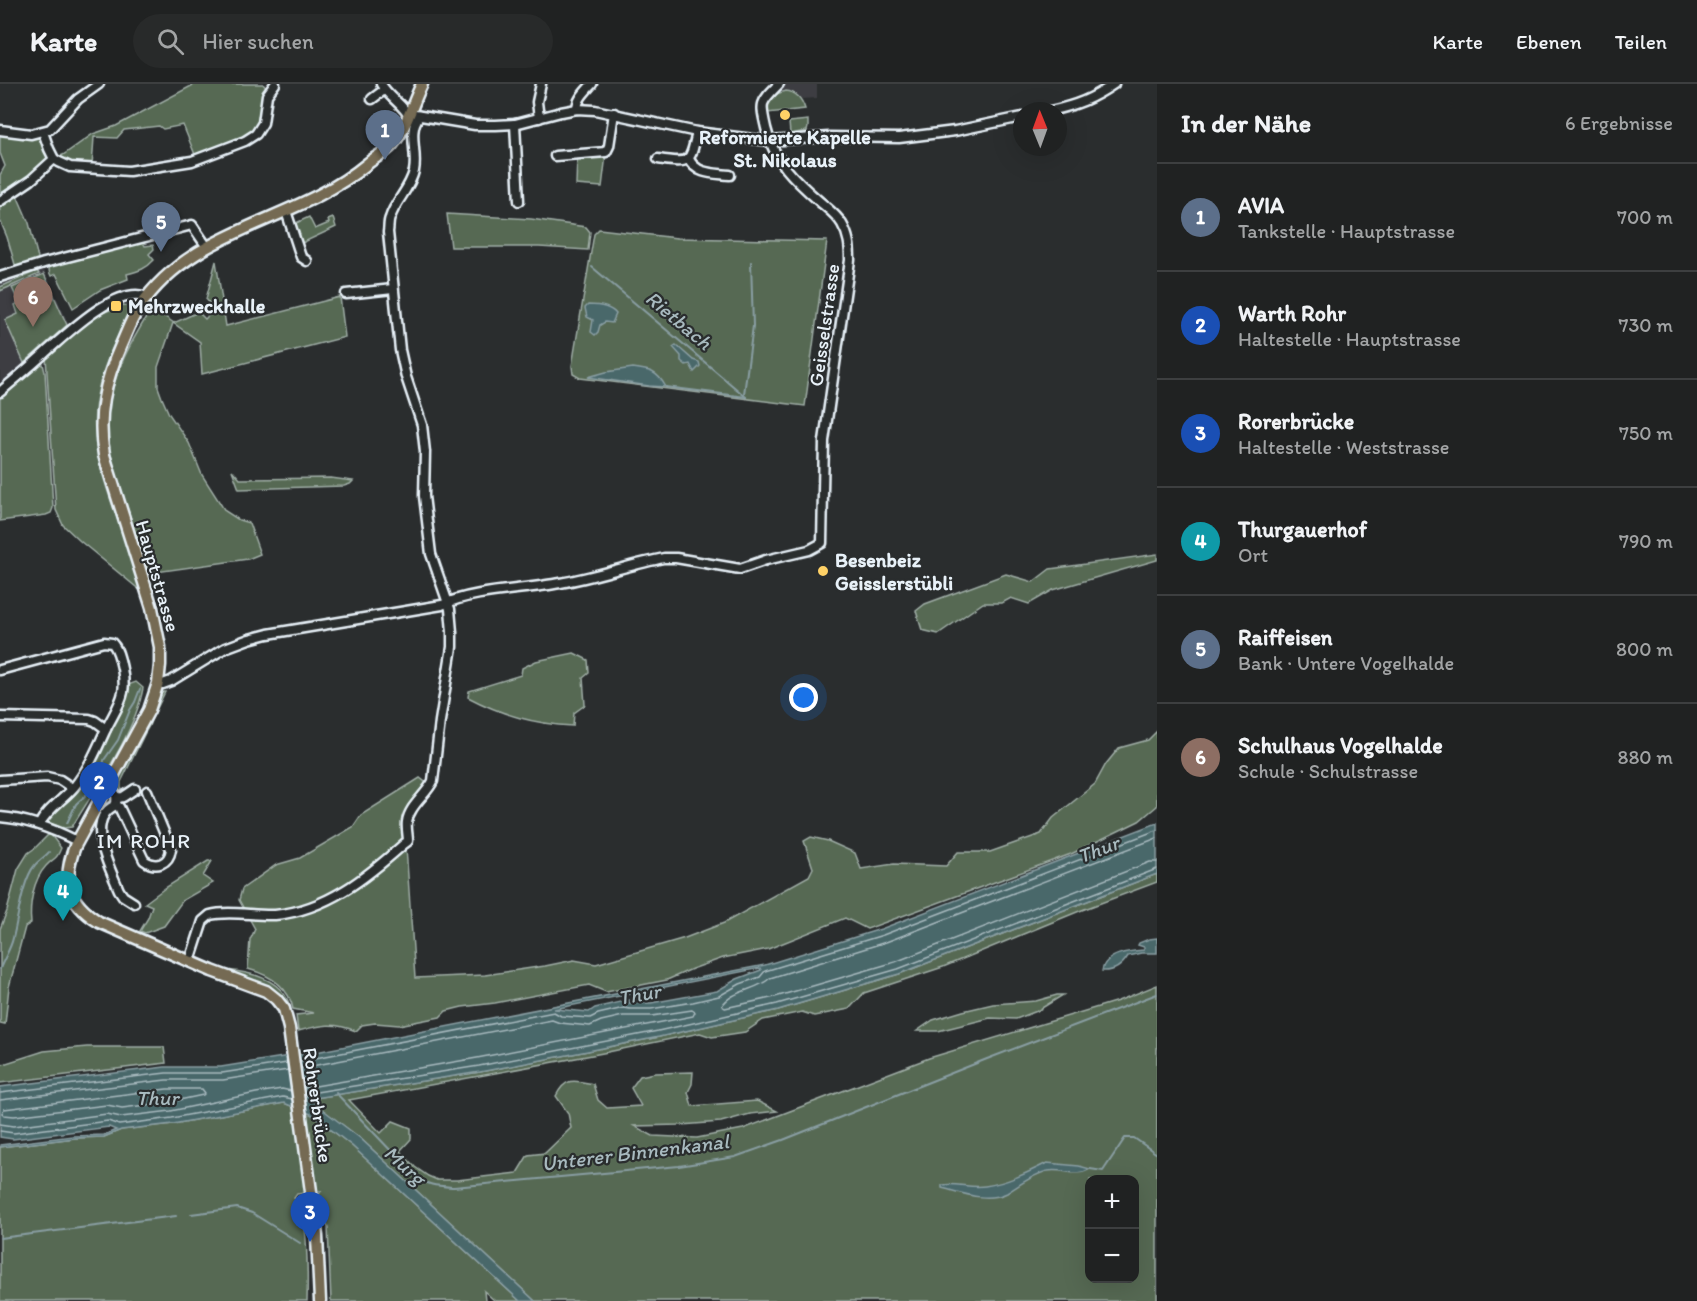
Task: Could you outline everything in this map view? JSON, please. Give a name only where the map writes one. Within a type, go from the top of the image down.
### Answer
[{"type":"main road","name":"Hauptstrasse","points":[[190,961],[99,922],[84,912],[70,889],[68,878],[70,861],[77,841],[149,710],[158,683],[160,666],[160,647],[154,615],[112,485],[101,439],[105,390],[122,343],[145,304],[175,268],[202,249],[286,211],[352,176],[392,145],[406,123],[414,117],[422,84]]},
{"type":"main road","name":"Rohrerbrücke","points":[[190,961],[266,991],[284,1009],[288,1020],[312,1194],[319,1256],[320,1301]]},
{"type":"street","points":[[0,130],[31,134],[50,129],[78,99],[99,84]]},
{"type":"street","points":[[43,132],[54,159],[70,167],[129,171],[165,166],[202,158],[245,141],[256,134],[263,123],[267,95],[275,84]]},
{"type":"street","points":[[539,118],[537,102],[541,84]]},
{"type":"street","points":[[577,109],[577,104],[592,84]]},
{"type":"street","name":"Geisselstrasse","points":[[448,603],[474,596],[567,582],[664,558],[740,569],[809,550],[822,543],[824,441],[850,260],[850,245],[841,222],[794,179],[769,141],[762,105],[766,97],[779,84]]},
{"type":"street","points":[[1067,106],[1086,100],[1114,84]]},
{"type":"street","points":[[372,99],[382,87],[414,117],[475,125],[515,124],[577,109],[614,113],[698,132],[769,141],[829,137],[898,138],[956,131],[1013,119]]},
{"type":"street","points":[[555,156],[606,152],[614,113]]},
{"type":"street","points":[[190,961],[203,921],[210,915],[287,913],[319,903],[355,885],[408,841],[408,816],[429,789],[435,774],[440,721],[452,647],[451,616],[431,554],[424,496],[425,452],[422,425],[400,350],[389,245],[389,221],[415,167],[414,117]]},
{"type":"street","points":[[515,124],[519,201]]},
{"type":"street","points":[[658,159],[678,162],[689,159],[698,132]]},
{"type":"street","points":[[0,201],[31,180],[54,159]]},
{"type":"street","points":[[689,159],[700,171],[730,175]]},
{"type":"street","points":[[286,211],[301,257],[307,261]]},
{"type":"street","points":[[0,277],[44,262],[192,225],[202,249]]},
{"type":"street","points":[[346,294],[393,290]]},
{"type":"street","points":[[0,392],[84,320],[114,302],[131,295],[141,295],[145,304]]},
{"type":"street","points":[[114,302],[129,301],[145,304]]},
{"type":"street","points":[[158,683],[171,681],[225,648],[249,639],[448,603]]},
{"type":"street","points":[[0,670],[104,642],[112,643],[117,648],[125,685],[122,698],[83,774],[46,814],[39,825]]},
{"type":"street","points":[[0,717],[89,719],[106,729]]},
{"type":"street","points":[[0,780],[47,777],[60,780],[72,788]]},
{"type":"street","points":[[106,788],[114,792],[118,807],[144,860],[151,864],[161,864],[168,858],[171,849],[147,791]]},
{"type":"street","points":[[134,903],[123,896],[119,890],[101,845],[100,829],[106,812],[135,789]]},
{"type":"street","points":[[0,817],[19,819],[39,825],[77,841]]},
{"type":"shaded area","points":[[782,84],[817,84],[817,98],[802,99],[794,92],[786,90],[771,95]]},
{"type":"shaded area","points":[[43,268],[69,325],[0,385],[0,279]]},
{"type":"green space","points":[[195,84],[263,84],[267,89],[257,127],[249,135],[196,157],[183,125],[163,129],[159,126],[124,130],[117,138],[94,137],[92,166],[68,163],[57,157],[93,134],[116,126]]},
{"type":"green space","points":[[786,91],[798,97],[805,109],[767,113],[767,101],[773,95]]},
{"type":"green space","points":[[808,120],[807,131],[790,134],[789,122]]},
{"type":"green space","points":[[0,133],[41,138],[48,157],[35,173],[0,198],[0,175],[5,166],[0,153]]},
{"type":"green space","points":[[606,155],[602,187],[576,185],[577,157]]},
{"type":"green space","points":[[16,193],[29,223],[39,262],[16,268],[0,220],[0,203]]},
{"type":"green space","points":[[447,214],[531,219],[586,227],[590,232],[588,250],[539,247],[451,247]]},
{"type":"green space","points":[[309,217],[315,229],[329,223],[328,220],[333,218],[336,227],[300,244],[294,224]]},
{"type":"green space","points":[[599,229],[677,238],[827,241],[805,406],[580,378],[573,374],[572,366],[594,234]]},
{"type":"green space","points":[[143,242],[145,246],[153,245],[154,249],[149,254],[154,260],[151,263],[127,274],[128,279],[100,290],[73,308],[56,274],[51,276],[49,269],[51,265]]},
{"type":"green space","points":[[216,261],[226,326],[340,297],[345,337],[202,374],[200,342],[173,323],[158,367],[158,387],[162,398],[169,414],[189,443],[202,475],[225,511],[249,523],[260,554],[248,559],[149,573],[113,461],[108,437],[110,399],[124,358],[152,308],[174,323],[198,312],[205,319],[215,309],[206,299]]},
{"type":"green space","points":[[37,271],[39,274],[0,291],[0,287]]},
{"type":"green space","points":[[44,274],[67,325],[24,363],[5,320],[18,314],[15,305],[19,303],[12,288]]},
{"type":"green space","points":[[123,305],[129,306],[131,312],[112,348],[102,374],[94,425],[102,473],[141,591],[63,525],[56,510],[46,357],[83,324],[97,315]]},
{"type":"green space","points":[[39,362],[43,364],[45,372],[53,508],[51,513],[46,515],[0,521],[0,396]]},
{"type":"green space","points":[[232,470],[240,479],[331,478],[353,481],[344,486],[239,489]]},
{"type":"green space","points":[[1157,554],[1157,560],[1053,590],[1029,604],[1011,598],[1002,603],[983,603],[938,634],[922,630],[916,611],[925,604],[1006,574],[1033,582],[1050,569]]},
{"type":"green space","points":[[574,653],[588,660],[589,673],[583,678],[585,705],[574,713],[573,726],[519,718],[468,697],[469,691],[521,675],[522,668],[536,661]]},
{"type":"green space","points":[[136,682],[143,688],[132,724],[72,827],[64,828],[47,822],[46,820],[73,790],[128,685]]},
{"type":"green space","points":[[162,692],[165,692],[151,720]]},
{"type":"green space","points":[[1157,731],[1157,806],[1139,821],[1071,854],[867,929],[845,918],[768,949],[723,958],[667,980],[606,992],[589,985],[462,1007],[446,1011],[440,1017],[399,1025],[375,1023],[362,1025],[356,1031],[341,1026],[327,1025],[298,1031],[296,1015],[314,1013],[293,1009],[283,988],[271,978],[248,969],[250,939],[255,929],[239,900],[242,889],[276,865],[300,858],[353,827],[361,815],[420,778],[429,785],[411,809],[406,835],[400,845],[321,904],[406,847],[415,978],[485,975],[574,960],[596,964],[685,938],[724,923],[809,876],[813,868],[804,841],[811,837],[828,841],[855,853],[861,869],[894,864],[946,866],[958,852],[990,852],[1041,834],[1053,818],[1095,784],[1106,764],[1119,748],[1148,740]]},
{"type":"green space","points":[[145,733],[121,782],[124,793],[122,796],[114,786]]},
{"type":"green space","points":[[48,835],[51,835],[61,848],[35,885],[31,901],[31,923],[25,927],[9,987],[5,1024],[0,1023],[0,929],[18,869],[28,853]]},
{"type":"green space","points":[[208,861],[212,861],[203,876],[213,883],[183,900],[164,926],[145,933],[140,931],[152,906],[145,903]]},
{"type":"green space","points":[[1157,874],[1157,882],[943,967],[864,993],[849,1009],[814,1016],[802,1012],[763,1020],[745,1032],[712,1037],[700,1033],[349,1100],[381,1133],[393,1121],[411,1128],[411,1139],[400,1151],[415,1167],[437,1180],[517,1173],[528,1155],[545,1153],[571,1128],[568,1113],[556,1096],[563,1086],[571,1081],[593,1084],[598,1100],[607,1108],[641,1106],[631,1088],[640,1076],[655,1073],[693,1072],[692,1084],[688,1092],[692,1106],[757,1101],[777,1111],[750,1114],[721,1122],[634,1126],[653,1136],[697,1138],[743,1129],[929,1058],[1118,1001],[1157,985],[1157,1301],[535,1301],[360,1138],[308,1099],[480,1072],[659,1037],[778,1010],[899,974]]},
{"type":"green space","points":[[226,970],[265,979],[281,990],[286,997],[289,1009],[226,972]]},
{"type":"green space","points":[[1063,995],[1037,1011],[1016,1019],[990,1018],[938,1031],[917,1031],[933,1020],[963,1011],[993,1004],[1036,1001]]},
{"type":"green space","points":[[87,1047],[164,1047],[166,1063],[0,1083],[0,1065],[44,1051]]},
{"type":"green space","points":[[284,1103],[311,1114],[352,1146],[520,1301],[495,1301],[484,1291],[485,1301],[331,1301],[328,1227],[317,1198],[321,1191],[297,1194],[294,1198],[302,1203],[304,1215],[307,1301],[0,1301],[0,1147],[104,1137],[121,1130],[173,1124]]},
{"type":"water","points":[[588,305],[607,308],[616,314],[612,323],[605,322],[600,325],[595,335],[591,332],[593,320],[587,317],[585,308]]},
{"type":"water","points":[[676,345],[693,360],[699,362],[700,366],[694,372],[690,364],[686,365],[681,361],[681,356],[673,347]]},
{"type":"water","points":[[633,368],[652,372],[666,387],[588,377],[606,372]]},
{"type":"water","name":"Thur","points":[[1157,823],[1157,874],[899,974],[778,1010],[659,1037],[480,1072],[309,1099],[360,1138],[535,1301],[520,1301],[352,1146],[311,1114],[284,1103],[173,1124],[121,1130],[104,1137],[0,1147],[0,1145],[73,1136],[104,1135],[116,1130],[109,1127],[13,1139],[0,1137],[0,1087],[165,1067],[221,1067],[321,1051],[765,965],[881,929]],"holes":[[[760,968],[761,970],[737,979],[717,991],[651,1003],[629,1003],[629,1000],[595,1008],[589,1012],[554,1009]]]},
{"type":"water","points":[[1157,938],[1157,953],[1128,956],[1117,968],[1102,971],[1104,965],[1113,957],[1125,952],[1144,950],[1144,947],[1138,945],[1139,943]]},
{"type":"water","points":[[1047,1163],[1090,1169],[1080,1173],[1054,1170],[1043,1172],[999,1196],[975,1196],[942,1188],[942,1185],[993,1185]]},
{"type":"waterway","points":[[744,394],[753,326],[751,262]]},
{"type":"waterway","name":"Rietbach","points":[[592,267],[746,397]]},
{"type":"waterway","points":[[666,387],[746,397]]},
{"type":"waterway","points":[[67,823],[76,804],[87,794],[103,770],[104,760],[118,740],[140,689]]},
{"type":"waterway","points":[[0,969],[12,942],[27,880],[35,865],[49,852]]},
{"type":"waterway","name":"Unterer Binnenkanal","points":[[336,1093],[414,1175],[432,1185],[454,1187],[679,1166],[735,1157],[783,1140],[1157,994]]},
{"type":"waterway","points":[[1090,1169],[1103,1171],[1125,1138],[1134,1138],[1157,1154]]},
{"type":"waterway","points":[[191,1214],[237,1208],[252,1213],[300,1243]]},
{"type":"waterway","points":[[0,1238],[176,1216]]},
{"type":"place","name":"Reformierte Kapelle St. Nikolaus","points":[[785,115]]},
{"type":"place","name":"AVIA","points":[[385,160]]},
{"type":"place","name":"Raiffeisen","points":[[161,252]]},
{"type":"place","name":"Mehrzweckhalle","points":[[116,306]]},
{"type":"place","name":"Schulhaus Vogelhalde","points":[[33,327]]},
{"type":"place","name":"Besenbeiz Geisslerstübli","points":[[823,571]]},
{"type":"place","name":"Warth Rohr","points":[[99,812]]},
{"type":"place","name":"Thurgauerhof","points":[[63,921]]},
{"type":"place","name":"Rorerbrücke","points":[[310,1242]]},
{"type":"district","name":"IM ROHR","points":[[144,840]]},
{"type":"water label","name":"Murg","points":[[405,1165]]}]
